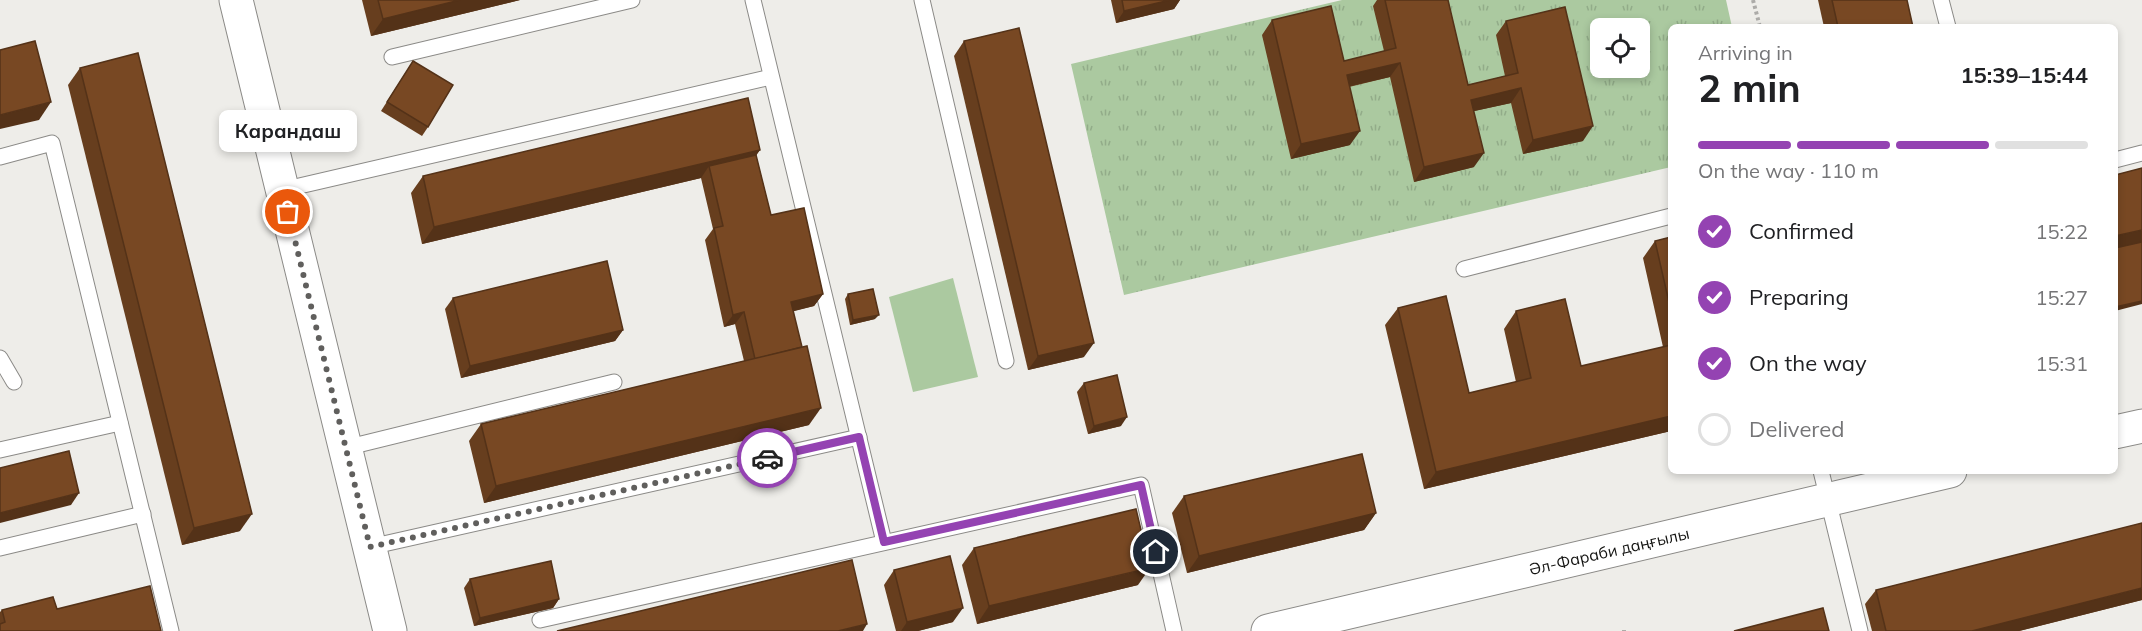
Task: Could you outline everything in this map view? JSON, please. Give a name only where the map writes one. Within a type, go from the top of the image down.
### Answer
[{"type":"main road","points":[[236,0],[390,631]]},
{"type":"main road","points":[[2118,431],[2142,426]]},
{"type":"main road","name":"Әл-Фараби даңғылы","points":[[1268,631],[1824,485],[1923,474]]},
{"type":"lane","points":[[392,57],[632,0]]},
{"type":"lane","points":[[753,0],[884,542]]},
{"type":"lane","points":[[922,0],[1006,361]]},
{"type":"lane","points":[[1941,0],[1947,24]]},
{"type":"lane","points":[[282,190],[771,77]]},
{"type":"lane","points":[[0,157],[52,143],[171,631]]},
{"type":"lane","points":[[2118,159],[2142,153]]},
{"type":"lane","points":[[1464,269],[1668,217]]},
{"type":"lane","points":[[0,358],[14,382]]},
{"type":"lane","points":[[345,448],[614,382]]},
{"type":"lane","points":[[0,450],[120,423]]},
{"type":"lane","points":[[370,547],[859,437]]},
{"type":"lane","points":[[540,620],[1141,485],[1173,631]]},
{"type":"lane","points":[[1824,485],[1860,631]]},
{"type":"lane","points":[[0,548],[143,514]]},
{"type":"path","points":[[1753,0],[1759,24]]},
{"type":"green space","points":[[1342,0],[1726,0],[1731,24],[1668,24],[1668,168],[1124,295],[1071,64]]},
{"type":"green space","points":[[953,278],[978,377],[913,392],[889,297]]},
{"type":"building","points":[[378,0],[460,0],[383,19]]},
{"type":"building","points":[[1122,0],[1170,0],[1124,11]]},
{"type":"building","points":[[1385,0],[1448,0],[1468,85],[1518,73],[1506,21],[1565,7],[1593,126],[1533,140],[1521,88],[1471,100],[1484,153],[1424,167],[1400,63],[1347,75],[1360,131],[1301,144],[1272,20],[1331,6],[1344,61],[1396,48]]},
{"type":"building","points":[[1832,0],[1907,0],[1912,24],[1837,24]]},
{"type":"building","points":[[1019,28],[1094,343],[1038,356],[964,41]]},
{"type":"building","points":[[35,41],[51,102],[0,115],[0,50]]},
{"type":"building","points":[[138,53],[252,514],[194,528],[80,68]]},
{"type":"building","points":[[413,61],[453,85],[428,127],[387,102]]},
{"type":"building","points":[[748,98],[760,150],[434,227],[423,176]]},
{"type":"building","points":[[756,155],[771,215],[804,208],[823,294],[791,302],[802,347],[755,359],[744,312],[733,315],[714,228],[723,226],[709,166]]},
{"type":"building","points":[[2142,168],[2142,230],[2118,235],[2118,174]]},
{"type":"building","points":[[1668,238],[1668,298],[1655,241]]},
{"type":"building","points":[[2142,242],[2142,301],[2118,306],[2118,247]]},
{"type":"building","points":[[607,261],[623,330],[470,366],[453,298]]},
{"type":"building","points":[[873,289],[879,315],[853,320],[848,294]]},
{"type":"building","points":[[1446,296],[1469,393],[1531,378],[1516,311],[1565,299],[1581,366],[1668,346],[1668,417],[1436,472],[1398,308]]},
{"type":"building","points":[[807,346],[821,408],[496,486],[481,424]]},
{"type":"building","points":[[1117,375],[1127,417],[1094,426],[1084,383]]},
{"type":"building","points":[[69,451],[79,493],[0,513],[0,468]]},
{"type":"building","points":[[1362,454],[1376,513],[1199,556],[1184,496]]},
{"type":"building","points":[[1136,509],[1150,568],[989,606],[974,548]]},
{"type":"building","points":[[2142,523],[2142,588],[1972,631],[1886,631],[1876,590]]},
{"type":"building","points":[[950,556],[963,608],[907,622],[894,570]]},
{"type":"building","points":[[852,560],[867,624],[838,631],[557,631]]},
{"type":"building","points":[[551,561],[559,599],[480,618],[470,579]]},
{"type":"building","points":[[150,586],[161,631],[0,631],[0,624],[5,622],[2,610],[53,597],[57,609]]},
{"type":"building","points":[[1823,608],[1829,631],[1734,631]]},
{"type":"way so far","points":[[288,212],[370,547],[767,458]]},
{"type":"place","name":"Карандаш","points":[[288,212]]},
{"type":"route","points":[[767,458],[859,437],[884,542],[1141,485],[1156,552]]}]
